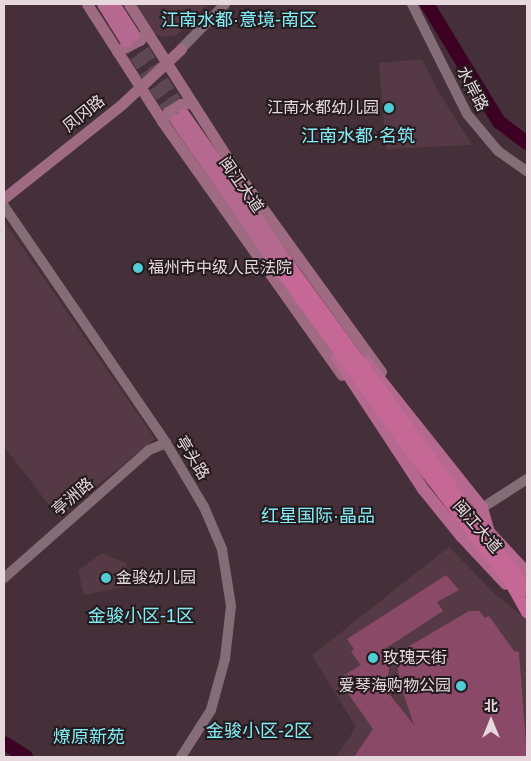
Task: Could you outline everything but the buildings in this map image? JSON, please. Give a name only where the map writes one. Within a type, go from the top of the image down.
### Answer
[{"type":"highway","points":[[283,265],[509,580],[527,612]]},
{"type":"highway","points":[[396,422],[492,539],[527,591]]},
{"type":"main road","points":[[87,4],[162,121],[408,468]]},
{"type":"main road","points":[[103,4],[166,63],[235,170],[438,450]]},
{"type":"main road","points":[[114,4],[135,36],[140,40],[117,51]]},
{"type":"main road","points":[[129,4],[135,36]]},
{"type":"main road","name":"凤冈路","points":[[4,198],[140,87],[180,48]]},
{"type":"main road","points":[[162,121],[168,112],[181,104],[191,103]]},
{"type":"main road","name":"闽江大道","points":[[180,118],[283,265],[408,468],[462,537],[527,601]]},
{"type":"main road","name":"闽江大道","points":[[283,265],[438,450],[482,508],[490,532],[527,573]]},
{"type":"street","points":[[180,48],[225,4]]},
{"type":"street","name":"水岸路","points":[[412,4],[467,114],[498,151],[527,171]]},
{"type":"street","name":"亭头路","points":[[4,206],[166,443],[204,506],[218,536],[226,566],[231,606],[228,644],[213,705],[181,757]]},
{"type":"street","name":"亭洲路","points":[[4,578],[149,450],[166,443]]},
{"type":"street","points":[[482,508],[527,479]]},
{"type":"shaded area","points":[[135,4],[207,4],[176,36],[162,37],[154,34]]},
{"type":"shaded area","points":[[422,59],[438,91],[472,145],[386,149],[379,63]]},
{"type":"shaded area","points":[[4,221],[155,439],[58,517],[4,446]]},
{"type":"shaded area","name":"爱琴海购物公园","points":[[449,547],[496,595],[527,620],[527,757],[336,757],[356,727],[312,655]]},
{"type":"shaded area","name":"金骏幼儿园","points":[[102,553],[126,563],[133,585],[84,595],[78,571]]},
{"type":"waterway","points":[[427,4],[499,122],[527,143]]},
{"type":"waterway","points":[[4,743],[26,757]]},
{"type":"tunnel","points":[[134,35],[184,115]]},
{"type":"tunnel","points":[[126,41],[176,120]]},
{"type":"place","name":"江南水都幼儿园","points":[[389,108]]},
{"type":"place","name":"福州市中级人民法院","points":[[138,268]]},
{"type":"place","name":"金骏幼儿园","points":[[106,578]]},
{"type":"place","name":"玫瑰天街","points":[[373,658]]},
{"type":"place","name":"爱琴海购物公园","points":[[461,686]]},
{"type":"district","name":"江南水都·意境-南区","points":[[239,20]]},
{"type":"district","name":"江南水都·名筑","points":[[358,136]]},
{"type":"district","name":"红星国际·晶品","points":[[318,516]]},
{"type":"district","name":"金骏小区-1区","points":[[141,616]]},
{"type":"district","name":"金骏小区-2区","points":[[259,731]]},
{"type":"district","name":"燎原新苑","points":[[89,737]]}]
